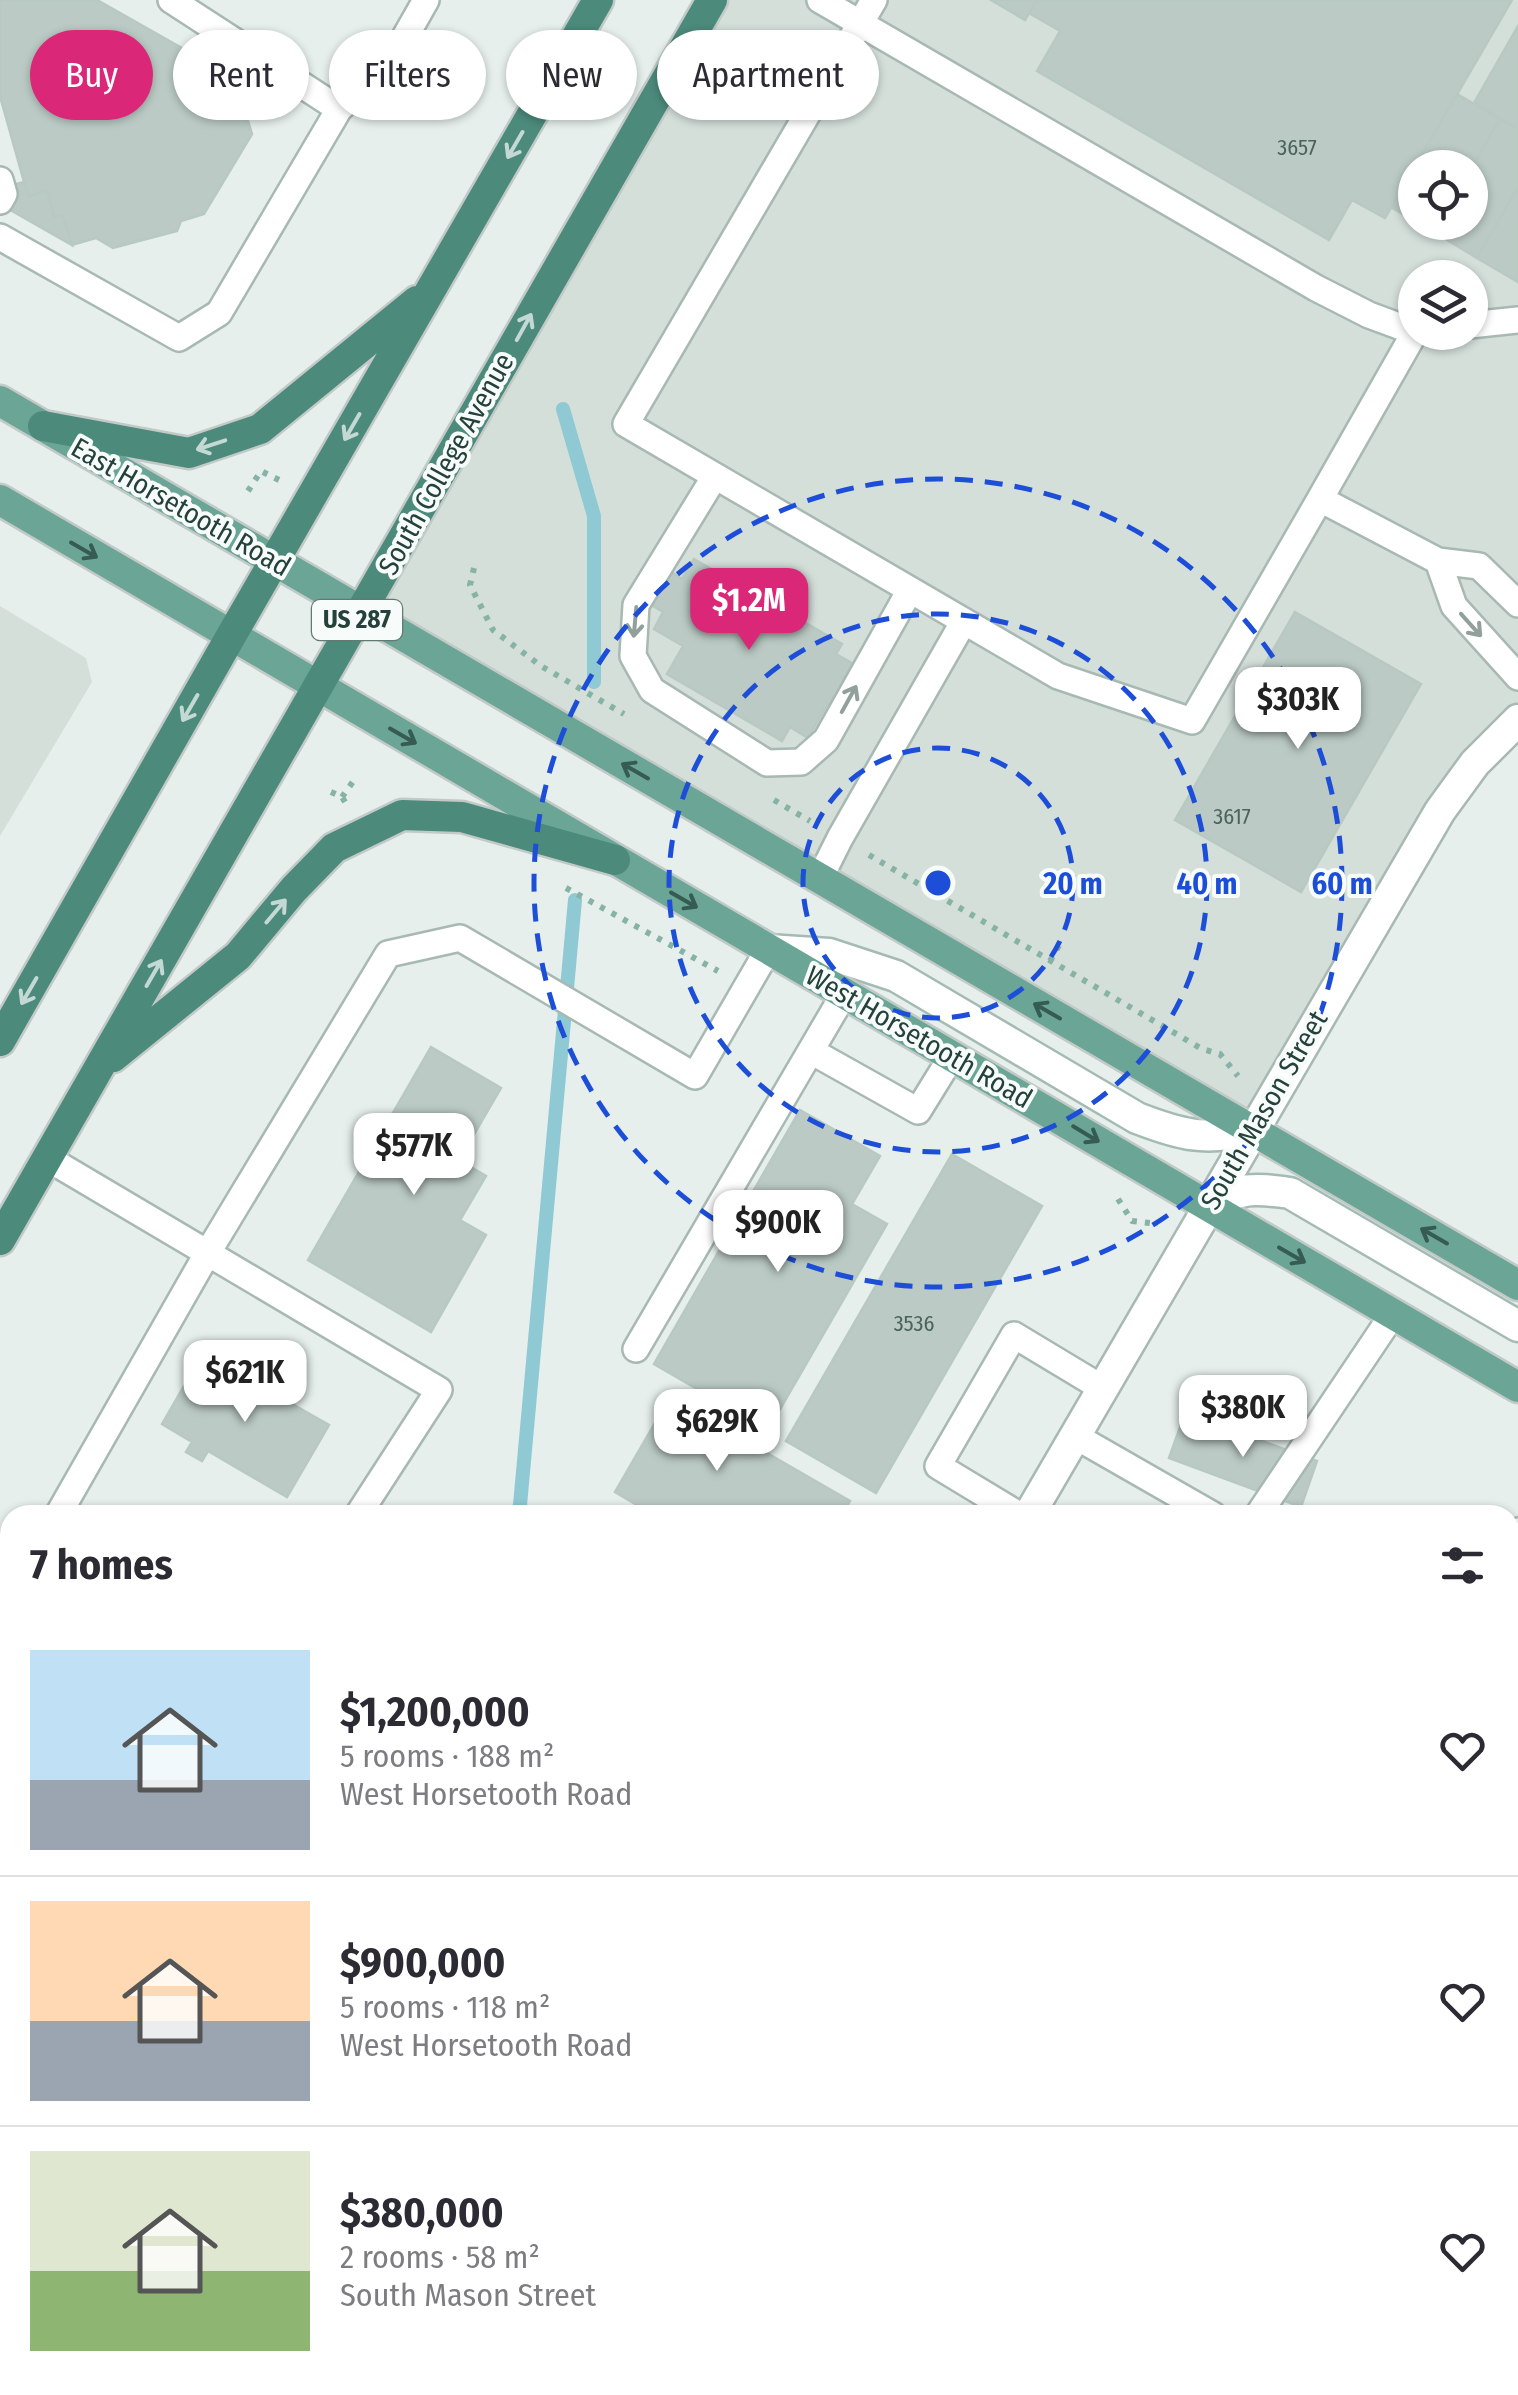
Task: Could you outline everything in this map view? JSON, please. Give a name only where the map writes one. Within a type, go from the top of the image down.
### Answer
[{"type":"highway","points":[[0,1041],[598,0]]},
{"type":"highway","name":"South College Avenue","points":[[0,1240],[712,0]]},
{"type":"highway","points":[[43,426],[188,452],[260,429],[431,290]]},
{"type":"highway","points":[[99,1068],[238,956],[334,848],[402,815],[462,817],[615,860]]},
{"type":"main road","name":"East Horsetooth Road","points":[[0,401],[362,612]]},
{"type":"main road","points":[[0,500],[319,687]]},
{"type":"main road","points":[[362,612],[1518,1286]]},
{"type":"main road","name":"West Horsetooth Road","points":[[319,687],[1518,1387]]},
{"type":"street","name":"South Mason Street","points":[[1035,1505],[1440,811],[1475,763],[1518,720]]},
{"type":"street","points":[[768,950],[829,954],[896,976],[1136,1118],[1179,1134],[1228,1136],[1252,1130]]},
{"type":"street","points":[[1208,1206],[1227,1194],[1254,1188],[1290,1192],[1518,1326]]},
{"type":"lane","points":[[171,0],[329,103]]},
{"type":"lane","points":[[409,30],[426,0]]},
{"type":"lane","points":[[820,0],[1316,288],[1398,326]]},
{"type":"lane","points":[[874,0],[626,424],[1058,676],[1192,720],[1405,350]]},
{"type":"lane","points":[[0,236],[179,338],[219,313],[333,120]]},
{"type":"lane","points":[[0,180],[4,194],[0,201]]},
{"type":"lane","points":[[1488,323],[1518,320]]},
{"type":"lane","points":[[715,476],[636,605],[633,656],[652,690],[767,764],[802,762],[826,740],[910,590]]},
{"type":"lane","points":[[1320,499],[1438,562],[1480,566],[1518,604]]},
{"type":"lane","points":[[1438,562],[1454,606],[1518,677]]},
{"type":"lane","points":[[820,878],[964,621]]},
{"type":"lane","points":[[64,1505],[207,1254],[388,954],[460,938],[695,1076],[768,950]]},
{"type":"lane","points":[[636,1350],[844,994]]},
{"type":"lane","points":[[811,1051],[918,1111],[952,1056]]},
{"type":"lane","points":[[47,1158],[439,1390],[364,1505]]},
{"type":"lane","points":[[1265,1505],[1393,1314]]},
{"type":"lane","points":[[1002,1505],[938,1466],[1014,1335],[1102,1388]]},
{"type":"lane","points":[[1075,1436],[1196,1505]]},
{"type":"path","points":[[248,490],[262,471],[279,480]]},
{"type":"path","points":[[474,568],[470,585],[493,630]]},
{"type":"path","points":[[342,797],[357,776]]},
{"type":"path","points":[[876,859],[1202,1049],[1220,1054]]},
{"type":"path","points":[[938,894],[943,878]]},
{"type":"path","points":[[555,882],[704,963]]},
{"type":"path","points":[[1050,960],[1061,942]]},
{"type":"shaded area","points":[[712,0],[1518,0],[1518,720],[1475,763],[1252,1130],[362,612],[657,96],[657,120],[879,120],[879,30],[695,30]]},
{"type":"shaded area","points":[[0,606],[86,658],[92,682],[0,836]]},
{"type":"building","points":[[0,0],[97,0],[150,30],[30,30],[30,120],[153,120],[153,32],[173,43],[173,120],[248,120],[252,134],[204,214],[181,221],[177,231],[113,248],[96,238],[72,245],[63,216],[54,217],[47,191],[28,196],[0,96]]},
{"type":"building","points":[[991,0],[1037,0],[1025,20]]},
{"type":"building","points":[[1037,0],[1512,0],[1425,150],[1398,150],[1398,196],[1385,218],[1352,200],[1329,240],[1037,71],[1060,31],[1029,13]]},
{"type":"building","points":[[1518,26],[1518,129],[1474,103]]},
{"type":"building","points":[[1457,94],[1500,119],[1482,150],[1424,150]]},
{"type":"building","points":[[1500,119],[1518,129],[1518,187],[1488,239],[1488,150],[1482,150]]},
{"type":"building","points":[[24,182],[28,196],[47,191],[54,217],[63,216],[72,245],[0,204],[0,188]]},
{"type":"building","points":[[1518,187],[1518,282],[1488,264],[1488,260],[1477,258]]},
{"type":"building","points":[[1447,240],[1487,240],[1477,258]]},
{"type":"building","points":[[694,559],[842,644],[836,654],[857,666],[833,707],[828,703],[808,738],[790,727],[782,741],[667,674],[683,646],[654,629],[663,612],[650,604],[670,571],[682,579]]},
{"type":"building","points":[[1295,612],[1421,684],[1301,892],[1175,820]]},
{"type":"building","points":[[431,1047],[501,1088],[459,1160],[486,1176],[460,1220],[486,1235],[431,1332],[308,1260]]},
{"type":"building","points":[[800,1110],[880,1156],[852,1204],[887,1224],[768,1430],[654,1364]]},
{"type":"building","points":[[952,1154],[1042,1206],[876,1493],[786,1441]]},
{"type":"building","points":[[203,1353],[256,1383],[262,1374],[279,1384],[273,1393],[329,1425],[287,1497],[208,1451],[202,1461],[186,1452],[192,1442],[162,1424]]},
{"type":"building","points":[[670,1397],[850,1501],[848,1505],[637,1505],[615,1492]]},
{"type":"building","points":[[1185,1413],[1317,1461],[1302,1505],[1296,1505],[1169,1458]]},
{"type":"waterway","points":[[563,409],[594,516],[594,682]]},
{"type":"waterway","points":[[520,1505],[575,900]]}]
